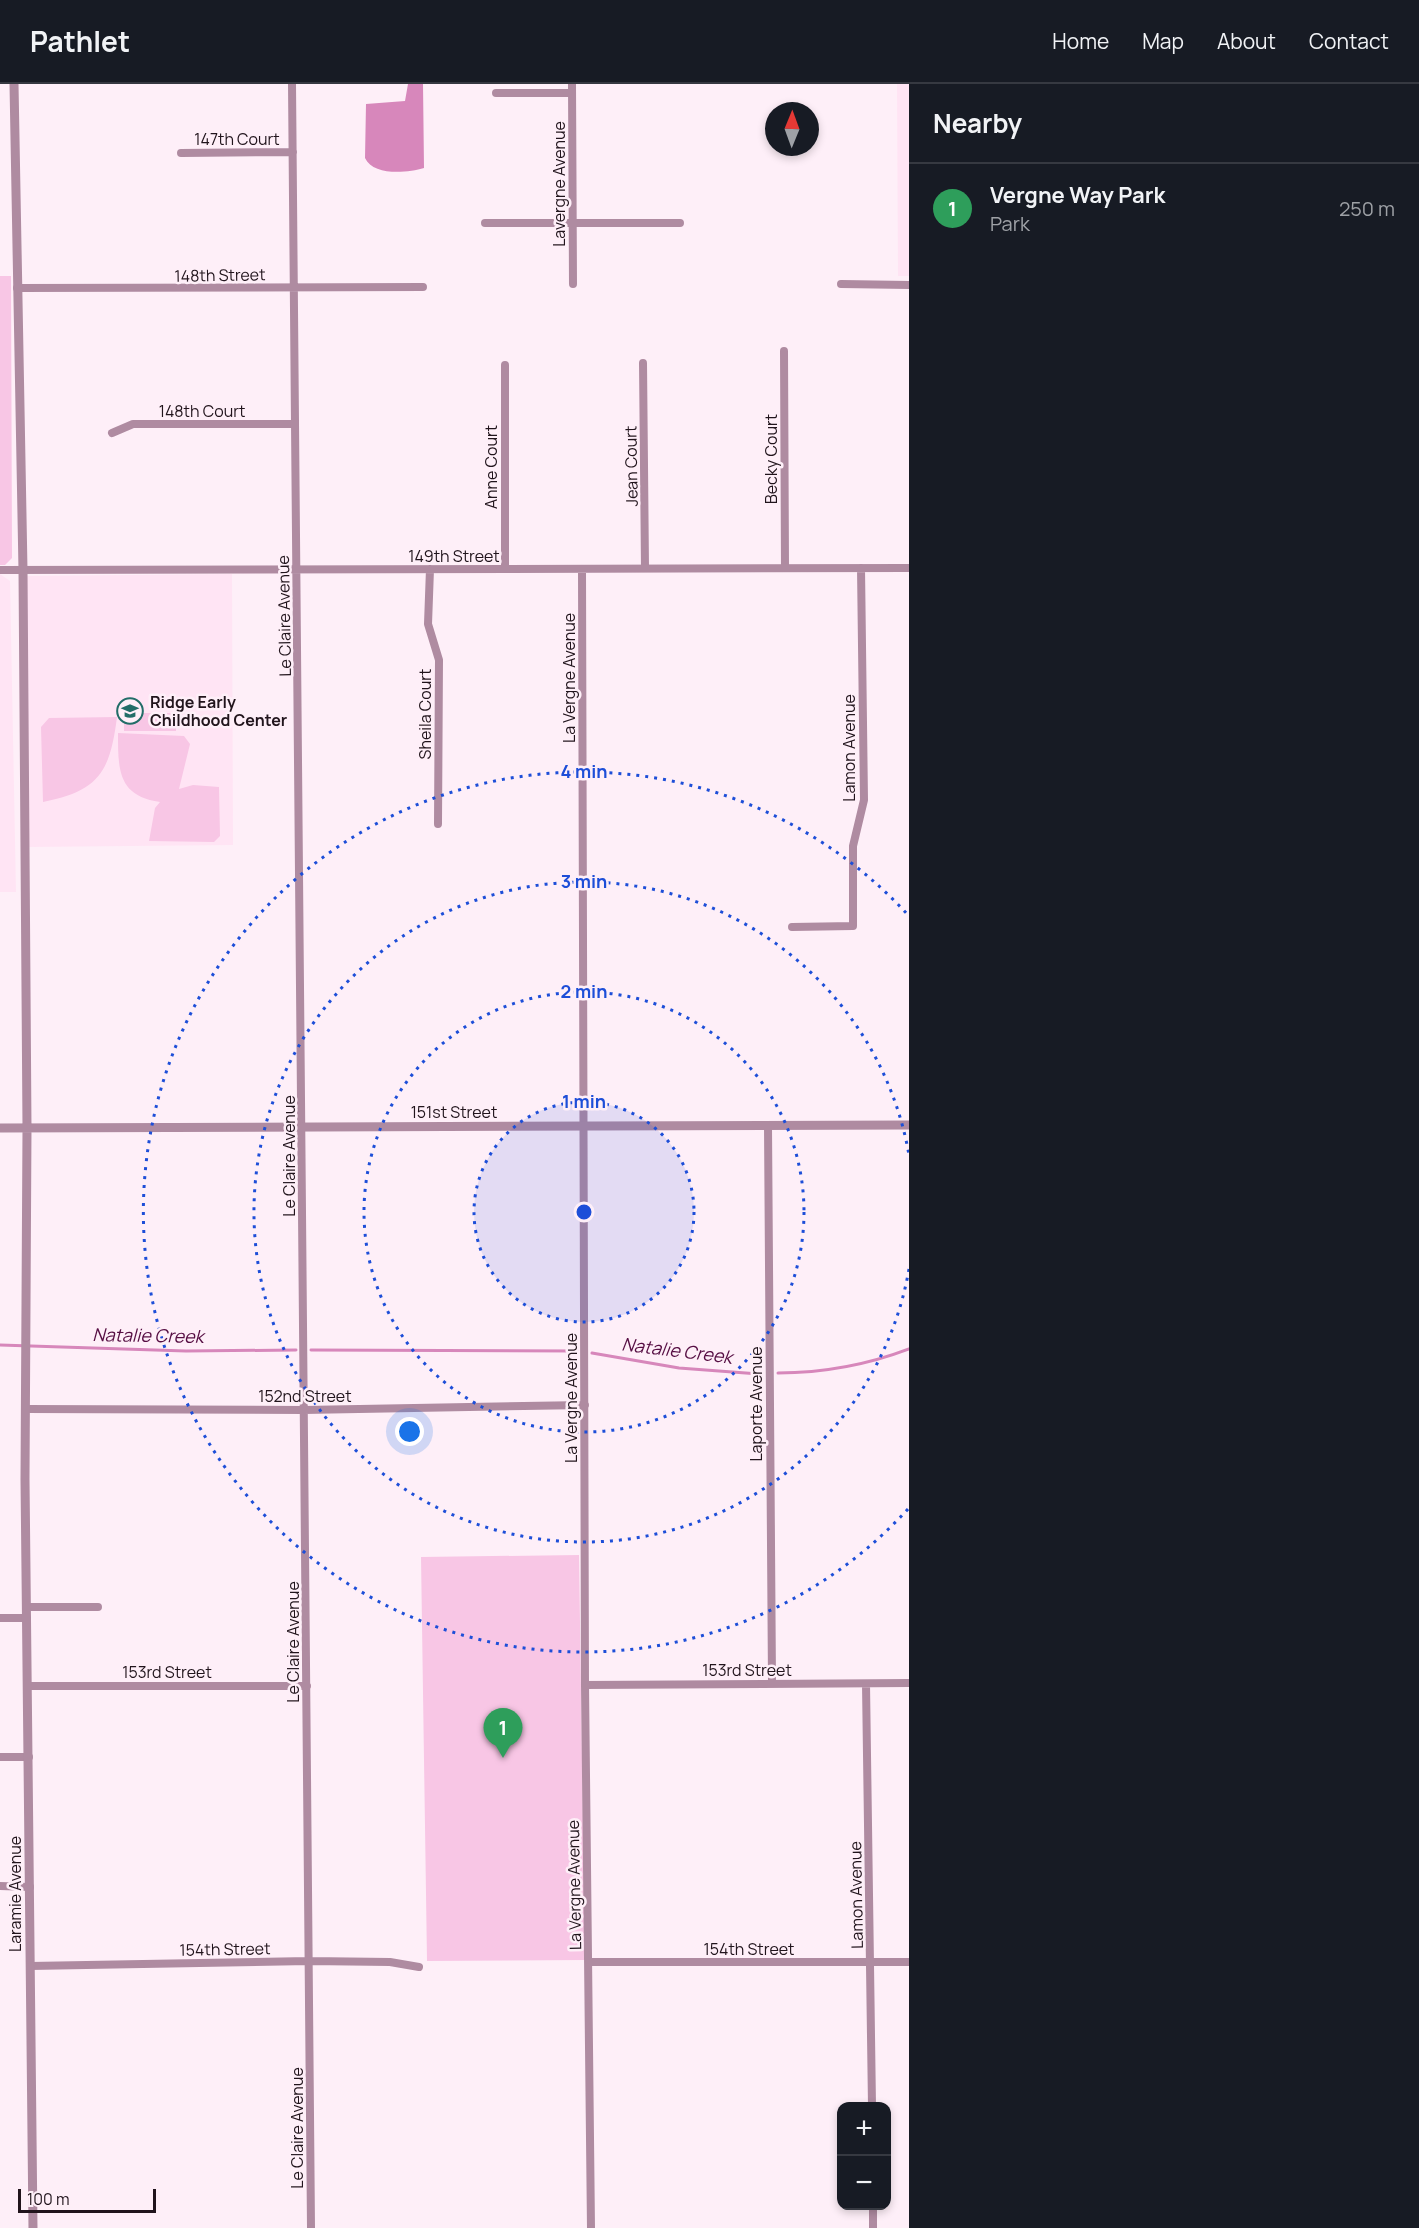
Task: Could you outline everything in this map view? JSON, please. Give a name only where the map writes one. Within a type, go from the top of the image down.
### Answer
[{"type":"street","name":"Laramie Avenue","points":[[14,84],[23,570],[27,1128],[26,1607],[33,2228]]},
{"type":"street","name":"Le Claire Avenue","points":[[292,84],[311,2228]]},
{"type":"street","points":[[496,93],[572,88]]},
{"type":"street","name":"Lavergne Avenue","points":[[572,88],[573,284]]},
{"type":"street","name":"147th Court","points":[[181,153],[293,152]]},
{"type":"street","points":[[485,223],[680,223]]},
{"type":"street","points":[[841,284],[909,285]]},
{"type":"street","name":"148th Street","points":[[17,288],[120,290],[423,287]]},
{"type":"street","name":"Becky Court","points":[[784,351],[785,567]]},
{"type":"street","name":"Jean Court","points":[[643,363],[645,568]]},
{"type":"street","name":"Anne Court","points":[[505,365],[505,569]]},
{"type":"street","name":"148th Court","points":[[112,433],[133,424],[294,424]]},
{"type":"street","name":"Lamon Avenue","points":[[792,927],[854,926],[853,846],[864,800],[861,568]]},
{"type":"street","name":"149th Street","points":[[0,570],[909,568]]},
{"type":"street","name":"Sheila Court","points":[[429,569],[428,624],[439,660],[438,824]]},
{"type":"street","name":"La Vergne Avenue","points":[[582,569],[585,1684],[591,2228]]},
{"type":"street","name":"151st Street","points":[[0,1128],[909,1125]]},
{"type":"street","name":"Laporte Avenue","points":[[768,1126],[772,1683]]},
{"type":"street","name":"152nd Street","points":[[26,1408],[304,1410],[585,1405]]},
{"type":"street","points":[[26,1607],[98,1607]]},
{"type":"street","points":[[0,1618],[27,1618]]},
{"type":"street","name":"153rd Street","points":[[585,1684],[909,1683]]},
{"type":"street","name":"Lamon Avenue","points":[[866,1684],[872,2102]]},
{"type":"street","name":"153rd Street","points":[[28,1686],[306,1686]]},
{"type":"street","points":[[0,1757],[29,1756]]},
{"type":"street","points":[[0,1886],[30,1887]]},
{"type":"street","name":"154th Street","points":[[30,1966],[309,1961],[390,1962],[419,1967]]},
{"type":"street","name":"154th Street","points":[[588,1962],[909,1962]]},
{"type":"street","points":[[873,2210],[873,2228]]},
{"type":"shaded area","points":[[408,84],[423,84],[424,168],[391,172],[375,168],[365,158],[366,104],[405,101]]},
{"type":"shaded area","points":[[897,84],[909,84],[909,276],[898,276]]},
{"type":"shaded area","points":[[0,276],[11,276],[12,558],[5,565],[0,565]]},
{"type":"shaded area","points":[[0,574],[10,581],[16,892],[0,892]]},
{"type":"shaded area","name":"Ridge Early Childhood Center","points":[[232,574],[233,845],[28,847],[26,576]]},
{"type":"shaded area","points":[[124,713],[176,713],[176,731],[124,731]]},
{"type":"shaded area","points":[[117,717],[110,752],[98,776],[77,792],[43,802],[41,727],[49,718]]},
{"type":"shaded area","points":[[118,733],[184,736],[190,744],[179,789],[193,785],[219,787],[220,836],[214,842],[149,841],[155,808],[160,802],[136,794],[123,779],[120,770]]},
{"type":"shaded area","points":[[579,1555],[585,1960],[427,1961],[421,1557]]},
{"type":"waterway","name":"Natalie Creek","points":[[0,1345],[186,1351],[296,1350]]},
{"type":"waterway","name":"Natalie Creek","points":[[778,1373],[812,1372],[845,1367],[877,1360],[909,1349]]},
{"type":"waterway","name":"Natalie Creek","points":[[311,1350],[577,1351]]},
{"type":"waterway","name":"Natalie Creek","points":[[592,1353],[679,1368],[759,1374]]},
{"type":"place","name":"Ridge Early Childhood Center","points":[[130,711]]},
{"type":"place","name":"Vergne Way Park","points":[[503,1758]]}]
